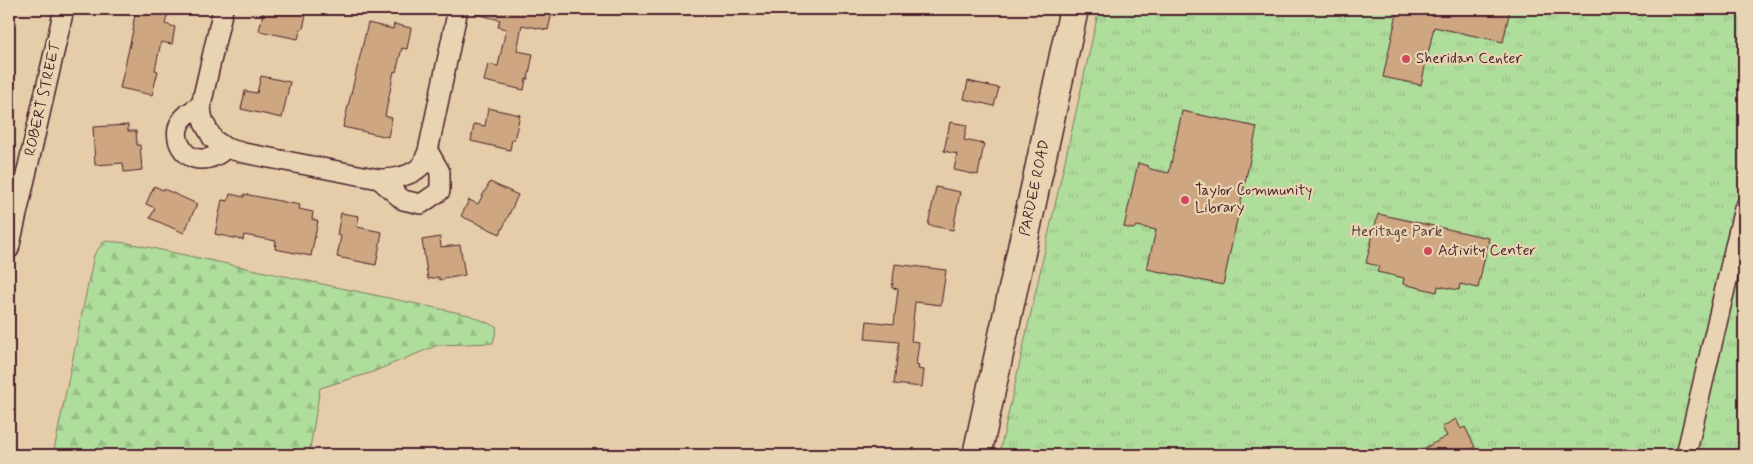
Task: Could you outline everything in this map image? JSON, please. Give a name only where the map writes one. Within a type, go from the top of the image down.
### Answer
[{"type":"main road","name":"PARDEE ROAD","points":[[977,455],[1074,9]]},
{"type":"street","name":"ROBERT STREET","points":[[9,249],[64,9]]},
{"type":"street","points":[[223,9],[201,105],[204,123],[213,139],[226,148],[244,153],[379,179],[392,179],[407,175],[421,166],[428,152],[458,9]]},
{"type":"street","points":[[201,105],[186,115],[180,122],[177,131],[182,149],[190,156],[205,160],[219,154],[226,148]]},
{"type":"street","points":[[379,179],[404,200],[421,204],[440,191],[440,172],[428,152]]},
{"type":"street","points":[[1686,455],[1744,208]]},
{"type":"green space","name":"Heritage Park","points":[[1099,9],[1744,9],[1744,455],[999,455]]},
{"type":"green space","points":[[104,241],[128,243],[469,315],[497,327],[493,343],[438,345],[370,373],[320,388],[309,455],[53,455],[94,255]]},
{"type":"building","points":[[136,9],[169,9],[165,24],[175,27],[172,44],[161,42],[155,70],[158,71],[152,95],[120,88]]},
{"type":"building","points":[[264,9],[307,9],[303,29],[301,28],[298,39],[259,31]]},
{"type":"building","points":[[476,9],[553,9],[548,30],[522,25],[517,51],[533,54],[524,90],[484,81],[488,64],[498,66],[506,29],[498,27],[500,20],[476,14]]},
{"type":"building","name":"Sheridan Center","points":[[1398,9],[1510,9],[1503,42],[1434,27],[1421,85],[1383,77]]},
{"type":"building","points":[[368,23],[393,29],[394,24],[411,28],[407,49],[402,48],[396,72],[394,71],[385,116],[392,118],[388,137],[343,127]]},
{"type":"building","points":[[261,76],[290,82],[282,118],[241,109],[245,91],[257,93]]},
{"type":"building","points":[[968,81],[999,88],[994,106],[964,99]]},
{"type":"building","points":[[488,108],[520,115],[510,150],[471,141],[474,124],[485,126]]},
{"type":"building","name":"Taylor Community Library","points":[[1182,111],[1257,127],[1223,285],[1147,269],[1156,230],[1137,226],[1133,229],[1124,227],[1138,163],[1148,166],[1150,169],[1169,173]]},
{"type":"building","points":[[950,122],[967,125],[964,140],[984,144],[978,175],[954,170],[957,154],[944,151]]},
{"type":"building","points":[[128,125],[128,131],[136,131],[137,145],[140,145],[142,170],[124,172],[123,163],[95,165],[93,127]]},
{"type":"building","points":[[490,182],[518,195],[500,234],[461,216],[469,200],[478,204]]},
{"type":"building","points":[[154,186],[197,204],[184,233],[150,218],[155,208],[146,204]]},
{"type":"building","points":[[936,187],[960,192],[953,230],[928,225]]},
{"type":"building","points":[[230,194],[244,197],[244,194],[300,205],[299,209],[313,212],[312,219],[318,221],[311,256],[275,249],[276,241],[244,235],[243,240],[215,234],[222,200],[228,201]]},
{"type":"building","points":[[341,213],[359,216],[357,227],[382,232],[376,265],[337,257],[341,236],[337,235]]},
{"type":"building","name":"Activity Center","points":[[1378,214],[1489,238],[1478,288],[1460,284],[1459,290],[1438,286],[1437,292],[1403,284],[1404,278],[1377,272],[1379,266],[1366,263]]},
{"type":"building","points":[[440,237],[441,247],[460,245],[465,275],[439,280],[439,277],[428,279],[422,240]]},
{"type":"building","points":[[895,264],[946,270],[941,305],[915,302],[911,341],[919,342],[916,365],[919,366],[918,369],[924,370],[922,387],[894,384],[899,342],[865,339],[867,321],[894,324],[898,289],[892,288]]},
{"type":"building","points":[[1456,419],[1461,429],[1465,427],[1475,447],[1460,455],[1412,455],[1447,436],[1442,427]]},
{"type":"place","name":"Sheridan Center","points":[[1406,59]]},
{"type":"place","name":"Taylor Community Library","points":[[1185,200]]},
{"type":"place","name":"Activity Center","points":[[1428,251]]}]
